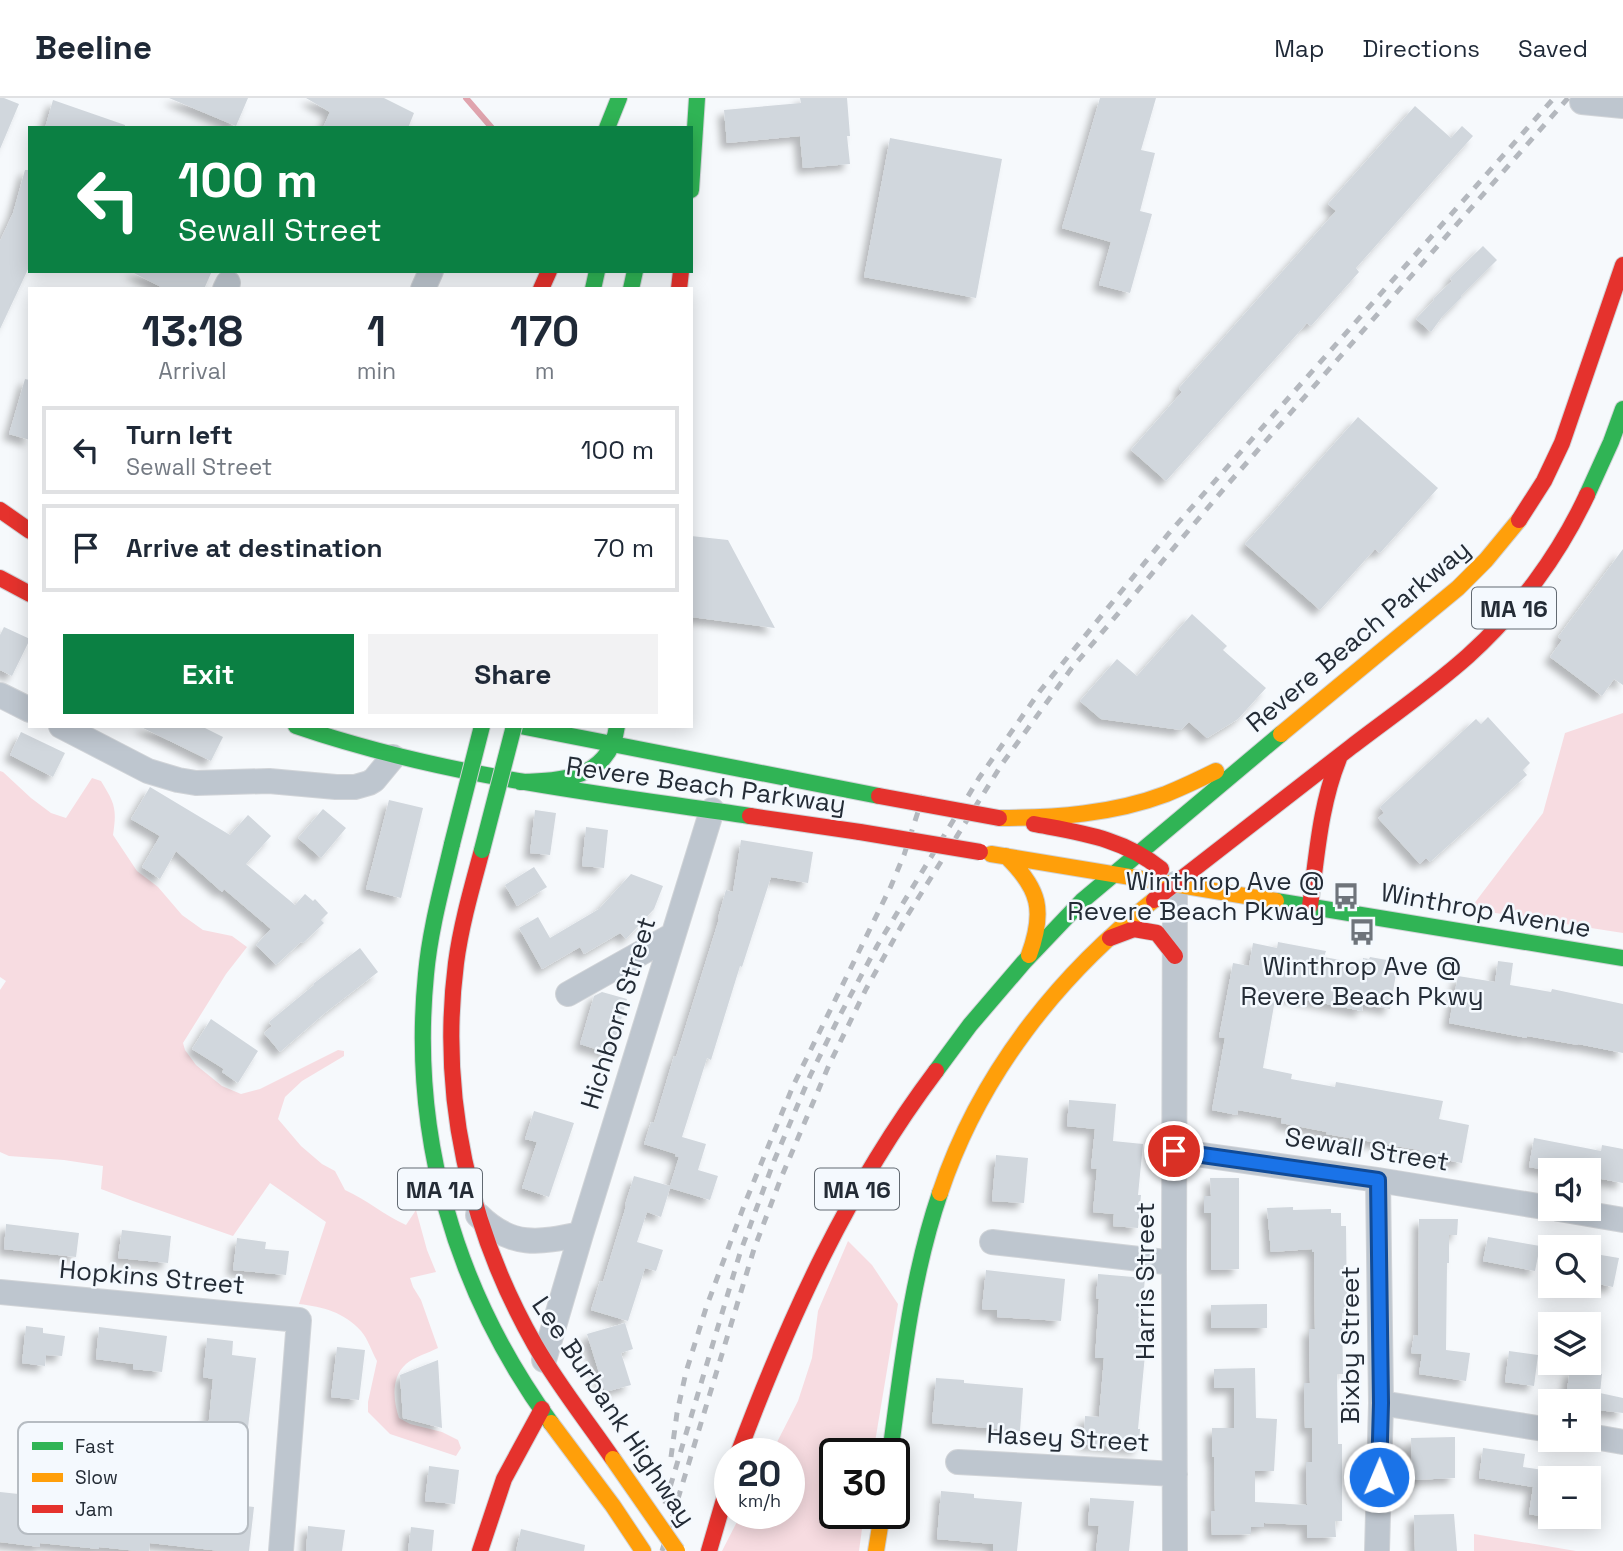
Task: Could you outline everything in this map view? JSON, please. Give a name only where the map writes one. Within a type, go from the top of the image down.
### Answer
[{"type":"main road","points":[[608,126],[619,98]]},
{"type":"main road","points":[[693,159],[697,98]]},
{"type":"main road","name":"Revere Beach Parkway","points":[[1113,874],[1458,588],[1485,562],[1515,526],[1542,484],[1558,451],[1623,265]]},
{"type":"main road","name":"MA 16","points":[[892,1438],[919,1265],[934,1212],[953,1157],[986,1091],[1017,1043],[1071,978],[1110,938],[1175,884],[1429,688],[1496,628],[1525,594],[1567,535],[1600,471],[1623,409]]},
{"type":"main road","points":[[0,510],[28,530]]},
{"type":"main road","points":[[0,578],[28,593]]},
{"type":"main road","points":[[1420,640],[1421,627],[1428,613]]},
{"type":"main road","points":[[1435,662],[1453,663],[1471,653]]},
{"type":"main road","name":"Revere Beach Parkway","points":[[302,728],[393,757],[450,770],[860,832],[1175,884]]},
{"type":"main road","name":"Lee Burbank Highway","points":[[481,728],[434,928],[425,992],[423,1073],[431,1149],[449,1223],[475,1295],[510,1361],[541,1409],[604,1493],[643,1551]]},
{"type":"main road","name":"Lee Burbank Highway","points":[[513,728],[459,946],[453,991],[452,1073],[463,1160],[476,1213],[492,1260],[544,1360],[677,1551]]},
{"type":"main road","name":"Revere Beach Parkway","points":[[530,728],[1108,839],[1139,852],[1158,866],[1175,884]]},
{"type":"main road","points":[[520,782],[550,781],[577,775],[597,764],[614,744],[617,728]]},
{"type":"main road","points":[[999,818],[1063,816],[1142,801],[1198,780],[1273,741]]},
{"type":"main road","points":[[1310,906],[1327,793],[1340,756]]},
{"type":"main road","points":[[1006,856],[1028,878],[1037,898],[1038,926],[1029,956]]},
{"type":"main road","name":"MA 16","points":[[744,1438],[791,1318],[824,1249],[900,1120],[979,1013],[1029,956],[1113,874]]},
{"type":"main road","name":"Winthrop Avenue","points":[[1175,884],[1623,958]]},
{"type":"main road","points":[[1110,938],[1134,929],[1157,933],[1175,956]]},
{"type":"main road","points":[[480,1551],[504,1479],[541,1409]]},
{"type":"main road","points":[[709,1551],[715,1529]]},
{"type":"main road","points":[[876,1551],[879,1529]]},
{"type":"street","points":[[1582,102],[1623,106]]},
{"type":"street","points":[[0,695],[28,709]]},
{"type":"street","points":[[65,728],[148,771],[167,778],[196,783],[269,781],[355,787],[374,780],[393,757]]},
{"type":"street","name":"Hichborn Street","points":[[544,1360],[712,810]]},
{"type":"street","name":"Harris Street","points":[[1175,884],[1175,1551]]},
{"type":"street","points":[[568,994],[673,935]]},
{"type":"street","name":"Sewall Street","points":[[1174,1151],[1538,1206]]},
{"type":"street","name":"Bixby Street","points":[[1377,1551],[1381,1403],[1378,1180]]},
{"type":"street","points":[[476,1213],[496,1230],[518,1240],[543,1242],[581,1234]]},
{"type":"street","points":[[1601,1216],[1623,1220]]},
{"type":"street","points":[[992,1242],[1174,1263]]},
{"type":"street","name":"Hopkins Street","points":[[0,1292],[299,1321],[281,1551]]},
{"type":"street","points":[[1381,1403],[1538,1428]]},
{"type":"street","points":[[1601,1438],[1623,1442]]},
{"type":"street","name":"Hasey Street","points":[[958,1462],[1175,1474]]},
{"type":"shaded area","points":[[1623,713],[1623,933],[1470,909],[1543,813],[1565,733]]},
{"type":"shaded area","points":[[0,771],[51,813],[66,818],[92,778],[101,781],[114,806],[113,835],[137,871],[158,887],[182,915],[203,930],[232,936],[247,947],[226,974],[183,1043],[196,1065],[222,1086],[241,1094],[260,1089],[338,1050],[344,1051],[344,1056],[302,1081],[285,1097],[278,1119],[301,1146],[335,1171],[345,1190],[406,1225],[416,1210],[436,1272],[410,1278],[438,1348],[413,1359],[401,1369],[396,1382],[395,1404],[399,1418],[458,1440],[461,1448],[456,1456],[390,1434],[368,1412],[377,1361],[363,1334],[340,1315],[299,1304],[326,1222],[270,1183],[233,1236],[101,1189],[103,1166],[9,1156],[0,1152],[0,990],[6,981],[0,977]]},
{"type":"shaded area","points":[[848,1241],[872,1265],[898,1304],[876,1438],[819,1438],[819,1529],[862,1529],[859,1551],[722,1551],[733,1529],[805,1529],[805,1438],[779,1438],[798,1401],[812,1358],[818,1311]]},
{"type":"shaded area","points":[[1474,1534],[1576,1551],[1474,1551]]},
{"type":"building","points":[[0,98],[19,104],[0,149]]},
{"type":"building","points":[[169,98],[248,98],[236,126]]},
{"type":"building","points":[[306,98],[384,98],[414,113],[409,126],[324,126],[330,112]]},
{"type":"building","points":[[800,98],[847,98],[850,164],[803,168],[800,136],[727,143],[724,110],[801,103]]},
{"type":"building","points":[[1100,98],[1156,98],[1141,150],[1155,153],[1140,211],[1152,214],[1130,293],[1099,285],[1111,242],[1062,228]]},
{"type":"building","points":[[53,100],[125,125],[125,126],[46,126]]},
{"type":"building","points":[[1415,106],[1451,138],[1462,126],[1473,136],[1356,268],[1359,272],[1311,326],[1307,323],[1166,481],[1131,450],[1182,392],[1179,388],[1336,211],[1328,204]]},
{"type":"building","points":[[890,138],[1002,159],[976,298],[864,277]]},
{"type":"building","points":[[25,170],[28,170],[28,269],[0,329],[0,241],[13,213]]},
{"type":"building","points":[[1483,246],[1497,260],[1461,296],[1431,332],[1416,319],[1452,281],[1450,278]]},
{"type":"building","points":[[134,273],[211,273],[205,287],[161,287]]},
{"type":"building","points":[[25,379],[28,380],[28,439],[9,434]]},
{"type":"building","points":[[1358,417],[1438,488],[1380,553],[1375,549],[1320,610],[1245,544]]},
{"type":"building","points":[[693,536],[728,540],[775,628],[693,617]]},
{"type":"building","points":[[1623,549],[1623,685],[1614,679],[1602,696],[1550,657],[1562,640],[1558,637]]},
{"type":"building","points":[[1192,614],[1227,646],[1223,650],[1266,688],[1238,719],[1207,738],[1189,722],[1181,730],[1101,719],[1080,701],[1117,659],[1137,676]]},
{"type":"building","points":[[4,627],[28,638],[12,676],[0,670],[0,635]]},
{"type":"building","points":[[1488,717],[1530,763],[1523,770],[1527,775],[1430,862],[1426,858],[1420,864],[1378,818],[1384,813],[1380,807],[1476,719],[1481,724]]},
{"type":"building","points":[[143,728],[205,728],[223,737],[211,761]]},
{"type":"building","points":[[21,732],[65,753],[53,777],[10,755]]},
{"type":"building","points":[[150,787],[230,835],[248,815],[271,836],[246,864],[295,905],[305,894],[313,901],[315,899],[328,913],[321,920],[324,923],[276,965],[256,945],[271,929],[224,889],[222,892],[176,851],[160,879],[142,867],[160,836],[131,819]]},
{"type":"building","points":[[389,800],[423,808],[401,898],[366,889]]},
{"type":"building","points":[[323,809],[346,828],[321,858],[298,838]]},
{"type":"building","points":[[535,810],[556,813],[550,855],[530,853]]},
{"type":"building","points":[[586,827],[608,830],[604,868],[582,866]]},
{"type":"building","points":[[741,840],[813,852],[808,883],[771,877],[711,1060],[707,1058],[682,1137],[706,1144],[698,1170],[718,1176],[710,1200],[670,1188],[661,1217],[647,1212],[637,1242],[663,1250],[656,1271],[645,1268],[628,1321],[591,1310],[600,1281],[603,1282],[634,1176],[670,1186],[679,1157],[644,1144],[651,1122],[654,1123],[674,1056],[676,1057],[726,890],[733,892]]},
{"type":"building","points":[[534,867],[547,887],[517,906],[505,885]]},
{"type":"building","points":[[631,874],[663,886],[654,909],[626,939],[620,933],[584,954],[580,947],[542,969],[519,928],[538,917],[550,938],[599,909]]},
{"type":"building","points":[[1278,942],[1326,951],[1324,957],[1362,964],[1363,958],[1370,957],[1398,962],[1390,1009],[1363,1004],[1362,1011],[1276,994],[1263,1068],[1292,1074],[1291,1079],[1335,1087],[1336,1082],[1443,1101],[1439,1119],[1469,1125],[1462,1163],[1418,1155],[1419,1150],[1326,1134],[1327,1132],[1281,1123],[1282,1118],[1238,1110],[1237,1115],[1212,1110],[1225,1038],[1219,1037],[1233,963],[1249,966],[1253,943],[1277,948]]},
{"type":"building","points":[[360,948],[378,972],[280,1052],[264,1033],[272,1026],[269,1022]]},
{"type":"building","points":[[1498,961],[1513,963],[1510,985],[1551,992],[1552,989],[1623,1004],[1623,1053],[1449,1023],[1458,976],[1495,982]]},
{"type":"building","points":[[602,992],[627,999],[611,1054],[580,1044],[594,996]]},
{"type":"building","points":[[211,1019],[258,1051],[238,1083],[222,1072],[224,1069],[192,1049]]},
{"type":"building","points":[[1069,1100],[1116,1104],[1113,1141],[1143,1144],[1138,1228],[1113,1226],[1114,1214],[1093,1212],[1097,1169],[1091,1168],[1095,1129],[1067,1126]]},
{"type":"building","points":[[534,1111],[574,1123],[549,1197],[522,1188],[537,1142],[525,1139]]},
{"type":"building","points":[[1534,1138],[1601,1151],[1602,1145],[1623,1149],[1623,1183],[1601,1179],[1601,1158],[1538,1158],[1538,1169],[1529,1167]]},
{"type":"building","points":[[996,1155],[1028,1158],[1024,1203],[992,1201]]},
{"type":"building","points":[[1210,1178],[1239,1178],[1239,1269],[1211,1270],[1211,1213],[1204,1213],[1204,1196],[1211,1196]]},
{"type":"building","points":[[1293,1207],[1293,1210],[1331,1209],[1331,1213],[1341,1213],[1341,1226],[1346,1226],[1347,1313],[1342,1313],[1343,1374],[1337,1374],[1338,1444],[1342,1444],[1342,1521],[1335,1521],[1336,1537],[1307,1538],[1307,1525],[1264,1523],[1264,1527],[1251,1527],[1251,1534],[1212,1535],[1211,1511],[1215,1511],[1212,1428],[1234,1428],[1234,1388],[1214,1388],[1214,1369],[1255,1368],[1256,1418],[1277,1419],[1274,1471],[1255,1471],[1255,1502],[1307,1505],[1306,1462],[1312,1462],[1312,1428],[1305,1428],[1304,1383],[1310,1383],[1309,1329],[1315,1329],[1314,1252],[1312,1249],[1271,1252],[1267,1208]]},
{"type":"building","points":[[1419,1219],[1458,1219],[1457,1235],[1449,1235],[1446,1350],[1470,1353],[1466,1381],[1419,1374],[1422,1354],[1411,1353],[1414,1335],[1418,1336]]},
{"type":"building","points":[[6,1224],[79,1233],[76,1257],[4,1249]]},
{"type":"building","points":[[122,1230],[171,1236],[168,1263],[118,1258]]},
{"type":"building","points":[[1488,1237],[1538,1246],[1535,1271],[1483,1261]]},
{"type":"building","points":[[237,1238],[266,1242],[265,1249],[289,1251],[286,1275],[233,1270]]},
{"type":"building","points":[[1601,1255],[1619,1258],[1613,1287],[1601,1284]]},
{"type":"building","points":[[986,1270],[1065,1279],[1061,1321],[997,1317],[997,1310],[982,1309]]},
{"type":"building","points":[[1098,1274],[1145,1278],[1140,1333],[1147,1333],[1138,1429],[1139,1449],[1083,1444],[1085,1416],[1099,1417],[1104,1358],[1095,1358]]},
{"type":"building","points":[[1267,1304],[1267,1328],[1211,1328],[1211,1305]]},
{"type":"building","points":[[625,1323],[633,1349],[621,1353],[631,1385],[605,1392],[587,1334]]},
{"type":"building","points":[[26,1326],[43,1328],[43,1333],[65,1336],[62,1356],[46,1355],[45,1366],[22,1363]]},
{"type":"building","points":[[99,1327],[167,1336],[162,1372],[133,1369],[133,1364],[96,1359]]},
{"type":"building","points":[[207,1338],[233,1341],[232,1355],[256,1358],[248,1428],[248,1422],[209,1422],[213,1379],[203,1377]]},
{"type":"building","points":[[337,1347],[365,1350],[359,1400],[331,1397]]},
{"type":"building","points":[[1509,1351],[1538,1355],[1534,1386],[1505,1382]]},
{"type":"building","points":[[438,1360],[442,1428],[403,1418],[400,1375]]},
{"type":"building","points":[[1602,1374],[1600,1389],[1567,1389],[1569,1375]]},
{"type":"building","points":[[936,1378],[1023,1388],[1020,1431],[932,1423]]},
{"type":"building","points":[[1601,1393],[1623,1398],[1623,1413],[1601,1410]]},
{"type":"building","points":[[1455,1437],[1455,1478],[1412,1480],[1411,1438]]},
{"type":"building","points":[[1483,1448],[1525,1454],[1523,1467],[1538,1469],[1538,1516],[1529,1514],[1533,1487],[1479,1478]]},
{"type":"building","points":[[429,1466],[459,1470],[455,1504],[425,1501]]},
{"type":"building","points":[[941,1491],[974,1494],[974,1498],[1022,1502],[1017,1551],[993,1551],[993,1544],[937,1539]]},
{"type":"building","points":[[0,1492],[18,1494],[18,1534],[248,1534],[248,1506],[254,1507],[249,1551],[221,1551],[150,1543],[149,1551],[138,1551],[40,1543],[40,1547],[0,1542]]},
{"type":"building","points":[[1090,1498],[1134,1501],[1129,1551],[1096,1551],[1099,1526],[1088,1525]]},
{"type":"building","points":[[1454,1514],[1457,1551],[1415,1551],[1414,1515]]},
{"type":"building","points":[[308,1526],[345,1530],[342,1551],[306,1551]]},
{"type":"building","points":[[411,1527],[434,1530],[432,1551],[408,1551]]},
{"type":"building","points":[[521,1529],[585,1545],[584,1551],[516,1551]]},
{"type":"waterway","points":[[466,98],[490,126]]},
{"type":"railway","points":[[665,1504],[740,1253],[774,1161],[810,1076],[877,946],[979,778],[1040,691],[1169,533],[1554,98]]},
{"type":"railway","points":[[662,1551],[754,1249],[781,1178],[829,1065],[866,989],[907,916],[1002,764],[1071,669],[1228,484],[1568,98]]},
{"type":"railway","points":[[671,1457],[686,1372],[706,1308],[745,1203],[793,1086],[891,886],[925,790]]},
{"type":"traffic: fast","points":[[608,126],[619,98]]},
{"type":"traffic: fast","points":[[693,159],[697,98]]},
{"type":"traffic: fast","points":[[593,287],[597,273]]},
{"type":"traffic: fast","points":[[631,287],[635,273]]},
{"type":"traffic: fast","points":[[1587,495],[1623,409]]},
{"type":"traffic: fast","points":[[302,728],[352,744],[465,771],[521,782],[750,816]]},
{"type":"traffic: fast","points":[[452,844],[481,728]]},
{"type":"traffic: fast","points":[[482,850],[513,728]]},
{"type":"traffic: fast","points":[[530,728],[879,796]]},
{"type":"traffic: fast","points":[[520,782],[568,778],[595,766],[605,757],[613,743],[617,728]]},
{"type":"traffic: fast","points":[[936,1071],[970,1025],[1024,962],[1082,901],[1281,734]]},
{"type":"traffic: fast","points":[[452,844],[433,925],[426,974],[423,1034],[425,1094],[433,1152],[446,1210],[465,1266],[489,1320],[517,1372],[551,1423]]},
{"type":"traffic: fast","points":[[1276,901],[1623,958]]},
{"type":"traffic: fast","points":[[892,1438],[915,1290],[940,1193]]},
{"type":"traffic: slow","points":[[1281,734],[1458,588],[1486,560],[1519,520]]},
{"type":"traffic: slow","points":[[999,818],[1062,816],[1125,806],[1166,794],[1216,771]]},
{"type":"traffic: slow","points":[[991,854],[1276,901]]},
{"type":"traffic: slow","points":[[1006,856],[1026,879],[1036,901],[1037,926],[1029,955]]},
{"type":"traffic: slow","points":[[940,1193],[956,1150],[976,1109],[1025,1031],[1085,961],[1154,900]]},
{"type":"traffic: slow","points":[[551,1423],[643,1551]]},
{"type":"traffic: slow","points":[[613,1459],[677,1551]]},
{"type":"traffic: slow","points":[[876,1551],[880,1529]]},
{"type":"traffic: jam","points":[[1519,520],[1544,481],[1562,443],[1623,265]]},
{"type":"traffic: jam","points":[[542,287],[548,273]]},
{"type":"traffic: jam","points":[[679,287],[681,273]]},
{"type":"traffic: jam","points":[[1154,900],[1468,656],[1503,621],[1535,582],[1550,561],[1587,495]]},
{"type":"traffic: jam","points":[[0,510],[28,530]]},
{"type":"traffic: jam","points":[[0,578],[28,593]]},
{"type":"traffic: jam","points":[[1310,906],[1324,811],[1340,756]]},
{"type":"traffic: jam","points":[[879,796],[999,818]]},
{"type":"traffic: jam","points":[[750,816],[860,832]]},
{"type":"traffic: jam","points":[[1034,824],[1101,838],[1132,850],[1161,869]]},
{"type":"traffic: jam","points":[[860,832],[980,852]]},
{"type":"traffic: jam","points":[[482,850],[461,935],[452,1013],[456,1112],[464,1160],[492,1255],[512,1301],[544,1360],[613,1459]]},
{"type":"traffic: jam","points":[[1110,938],[1134,929],[1157,933],[1175,956]]},
{"type":"traffic: jam","points":[[744,1438],[778,1353],[823,1255],[875,1161],[936,1071]]},
{"type":"traffic: jam","points":[[480,1551],[504,1479],[542,1409]]},
{"type":"traffic: jam","points":[[709,1551],[715,1529]]},
{"type":"place","name":"Winthrop Ave @ Revere Beach Pkway","points":[[1346,896]]},
{"type":"place","name":"Winthrop Ave @ Revere Beach Pkwy","points":[[1362,932]]},
{"type":"route","points":[[1174,1151],[1378,1180],[1381,1403],[1379,1477]]}]
